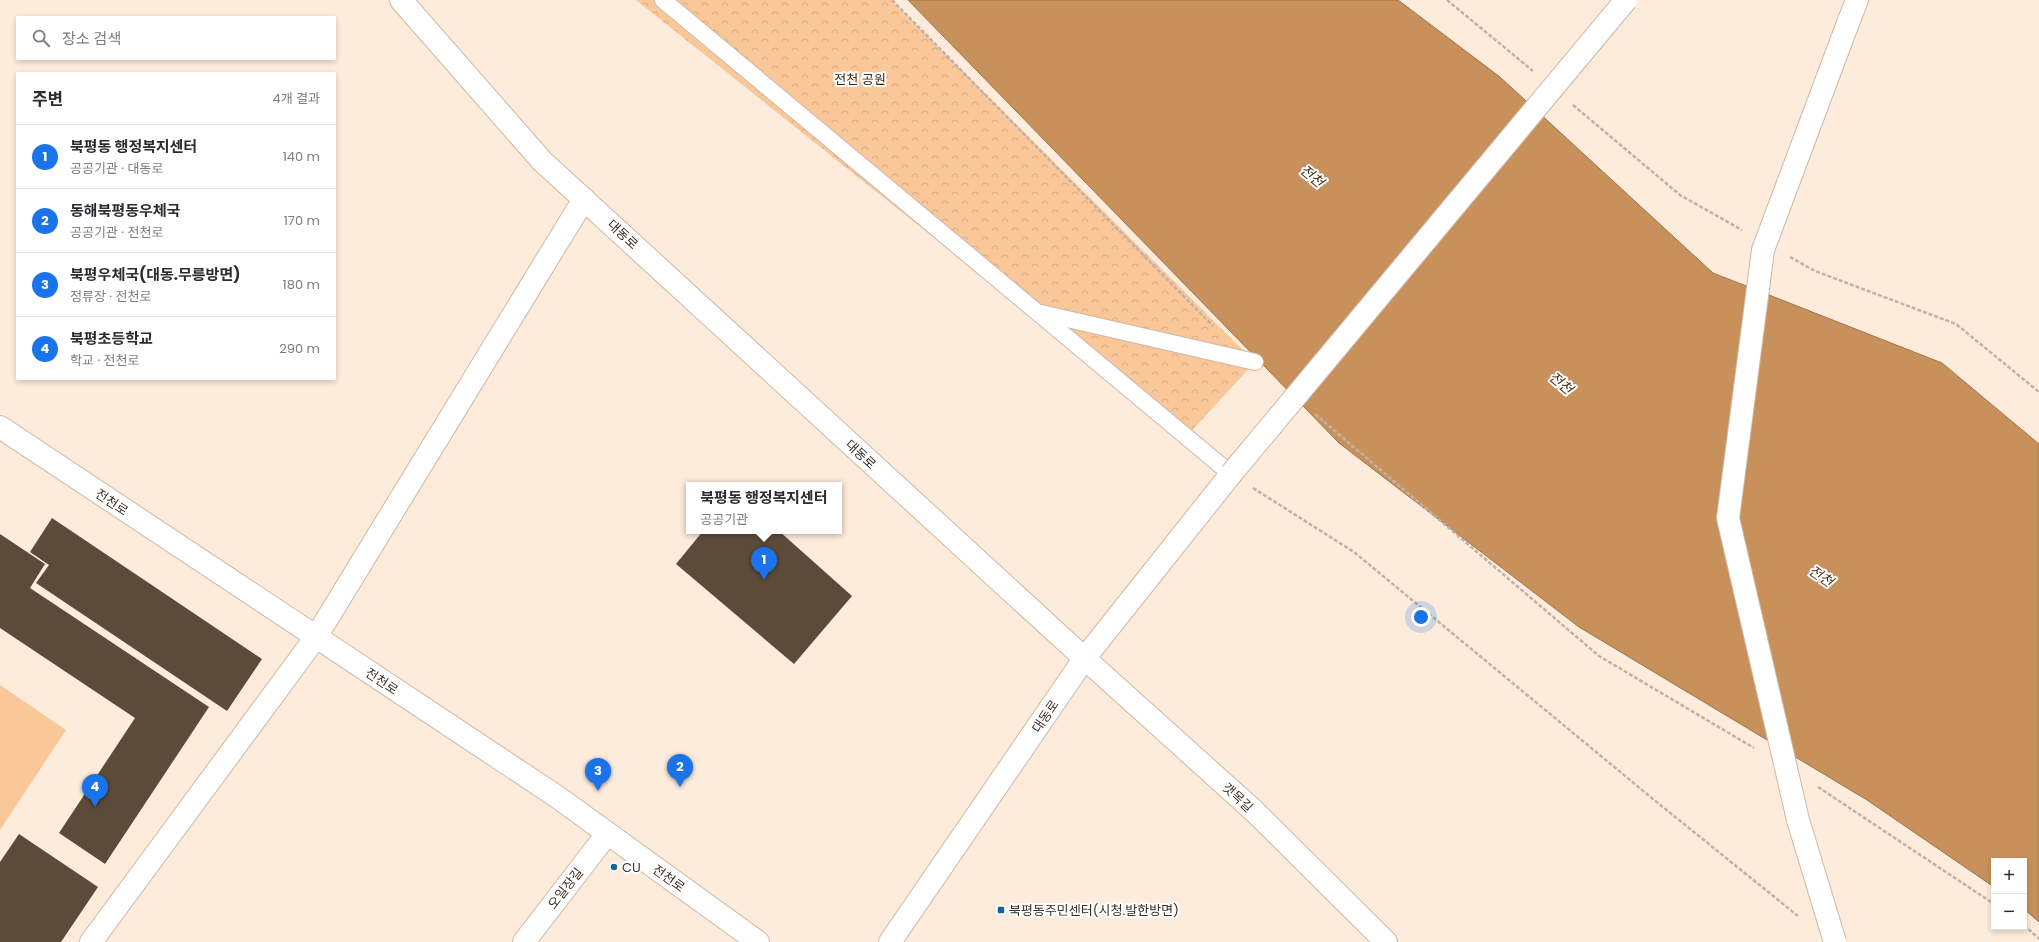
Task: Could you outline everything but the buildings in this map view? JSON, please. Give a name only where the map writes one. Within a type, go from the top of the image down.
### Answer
[{"type":"street","name":"대동로","points":[[401,0],[542,161],[1084,659],[890,942]]},
{"type":"street","points":[[1084,659],[1231,474],[1626,0]]},
{"type":"street","points":[[1835,942],[1798,820],[1728,518],[1763,250],[1857,0]]},
{"type":"street","points":[[90,942],[316,637],[584,199]]},
{"type":"street","name":"전천로","points":[[0,427],[556,796],[758,942]]},
{"type":"street","name":"갯목길","points":[[1084,659],[1253,810],[1386,942]]},
{"type":"street","name":"오일장길","points":[[524,942],[607,834]]},
{"type":"lane","points":[[663,0],[1231,474]]},
{"type":"lane","points":[[1038,312],[1255,362]]},
{"type":"path","points":[[892,0],[1217,329]]},
{"type":"path","points":[[1447,0],[1536,74]]},
{"type":"path","points":[[1572,104],[1680,195],[1748,233]]},
{"type":"path","points":[[1788,256],[1816,271],[1956,324],[2039,392]]},
{"type":"path","points":[[1314,413],[1599,656],[1760,752]]},
{"type":"path","points":[[1231,474],[1354,552],[1653,799],[1800,917]]},
{"type":"path","points":[[1814,784],[1841,800],[1991,902]]},
{"type":"path","points":[[2027,928],[2039,939]]},
{"type":"green space","name":"전천 공원","points":[[636,0],[891,0],[1255,362],[1185,438]]},
{"type":"green space","points":[[0,685],[66,730],[0,830]]},
{"type":"water","name":"전천","points":[[908,0],[1398,0],[1500,77],[1713,273],[1942,363],[2039,444],[2039,922],[2027,912],[2027,858],[1991,858],[1991,885],[1867,800],[1579,627],[1339,443]]},
{"type":"place","name":"북평동 행정복지센터","points":[[764,580]]},
{"type":"place","name":"동해북평동우체국","points":[[680,787]]},
{"type":"place","name":"북평우체국(대동.무릉방면)","points":[[598,791]]},
{"type":"place","name":"북평초등학교","points":[[95,807]]},
{"type":"place","name":"CU","points":[[614,867]]},
{"type":"place","name":"북평동주민센터(시청.발한방면)","points":[[1001,910]]}]
